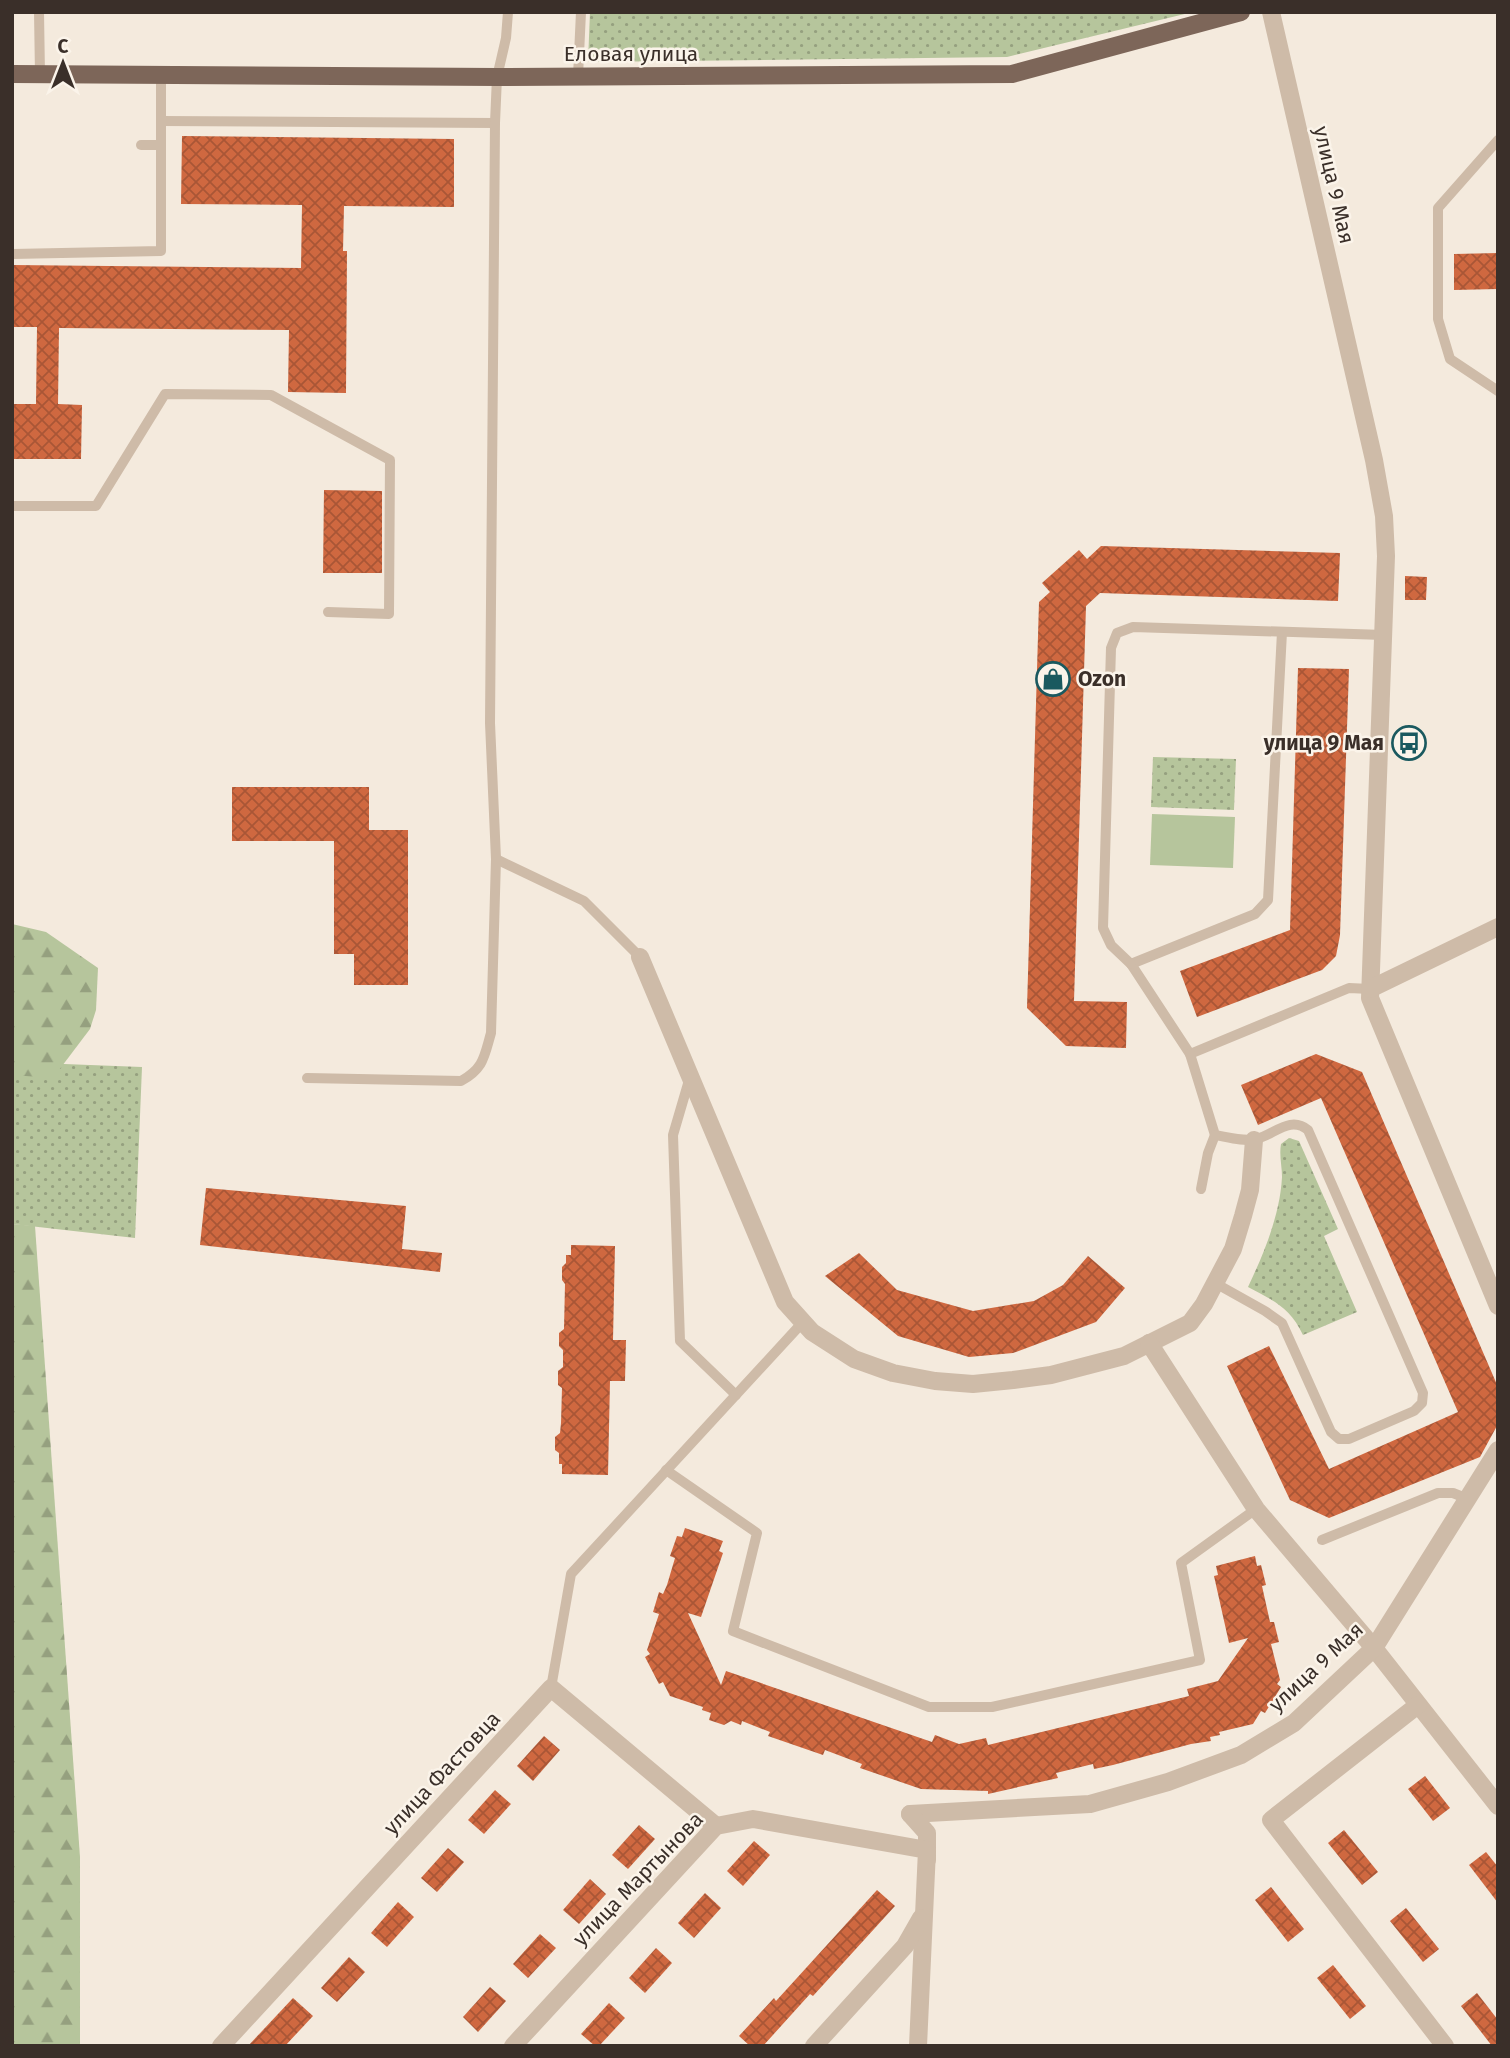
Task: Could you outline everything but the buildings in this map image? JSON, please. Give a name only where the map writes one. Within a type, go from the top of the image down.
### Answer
[{"type":"main road","name":"Еловая улица","points":[[12,74],[497,77],[1012,74],[1215,16],[1241,12]]},
{"type":"street","name":"улица 9 Мая","points":[[1271,12],[1380,494],[1385,533],[1384,635],[1370,989],[1373,1007],[1498,1306]]},
{"type":"street","points":[[1370,989],[1498,927]]},
{"type":"street","points":[[640,957],[785,1302],[812,1332],[854,1359],[893,1373],[974,1384],[1051,1375],[1124,1356],[1190,1323],[1216,1283],[1233,1248],[1250,1190],[1254,1140]]},
{"type":"street","points":[[1149,1343],[1256,1509],[1374,1648],[1498,1806]]},
{"type":"street","name":"улица 9 Мая","points":[[927,1842],[910,1814],[1090,1804],[1168,1782],[1241,1755],[1294,1723],[1374,1648],[1498,1450]]},
{"type":"street","points":[[551,1688],[716,1826]]},
{"type":"street","name":"улица Фастовца","points":[[221,2046],[551,1688]]},
{"type":"street","points":[[1418,1705],[1271,1820],[1445,2046]]},
{"type":"street","name":"улица Мартынова","points":[[513,2046],[716,1826],[753,1819],[927,1842]]},
{"type":"street","points":[[814,2046],[905,1946],[926,1909],[927,1842]]},
{"type":"street","points":[[918,2046],[924,1912]]},
{"type":"lane","points":[[39,12],[40,75]]},
{"type":"lane","points":[[307,1077],[461,1081],[475,1073],[484,1057],[491,1033],[496,859],[490,723],[495,123],[497,77],[506,38],[508,12]]},
{"type":"lane","points":[[578,76],[581,12]]},
{"type":"lane","points":[[12,254],[161,251],[161,74]]},
{"type":"lane","points":[[161,121],[495,123]]},
{"type":"lane","points":[[1498,140],[1437,208],[1437,319],[1450,359],[1498,391]]},
{"type":"lane","points":[[141,145],[161,145]]},
{"type":"lane","points":[[12,506],[96,506],[165,394],[271,395],[390,460],[389,614],[328,612]]},
{"type":"lane","points":[[1201,1189],[1208,1153],[1215,1135],[1191,1054],[1131,964],[1111,945],[1102,928],[1113,639],[1124,628],[1133,627],[1384,635]]},
{"type":"lane","points":[[1131,964],[1255,914],[1268,900],[1282,632]]},
{"type":"lane","points":[[496,859],[584,901],[640,957]]},
{"type":"lane","points":[[1191,1054],[1349,988],[1370,989]]},
{"type":"lane","points":[[690,1076],[673,1135],[680,1341],[736,1395]]},
{"type":"lane","points":[[1215,1135],[1254,1140],[1292,1124],[1301,1124],[1308,1130],[1423,1393],[1422,1403],[1414,1411],[1349,1439],[1339,1439],[1331,1432],[1282,1323],[1216,1283]]},
{"type":"lane","points":[[551,1688],[571,1574],[803,1322]]},
{"type":"lane","points":[[666,1470],[757,1533],[733,1631],[929,1707],[992,1707],[1200,1660],[1181,1563],[1256,1509]]},
{"type":"lane","points":[[1322,1540],[1437,1493],[1453,1493],[1468,1499]]},
{"type":"green space","points":[[590,12],[1193,12],[1007,57],[588,62]]},
{"type":"green space","points":[[1153,757],[1236,759],[1234,810],[1151,807]]},
{"type":"green space","points":[[1152,814],[1235,817],[1233,868],[1150,865]]},
{"type":"green space","points":[[12,924],[46,932],[98,968],[96,1010],[90,1029],[53,1078],[12,1075]]},
{"type":"green space","points":[[12,1062],[142,1067],[135,1238],[12,1224]]},
{"type":"green space","points":[[1289,1138],[1299,1141],[1338,1229],[1324,1236],[1357,1312],[1303,1335],[1287,1311],[1248,1287],[1275,1220],[1281,1191],[1281,1144]]},
{"type":"green space","points":[[12,1224],[35,1226],[80,1857],[80,2046],[12,2046]]},
{"type":"place","name":"Ozon","points":[[1053,679]]},
{"type":"place","name":"улица 9 Мая","points":[[1409,743]]}]
